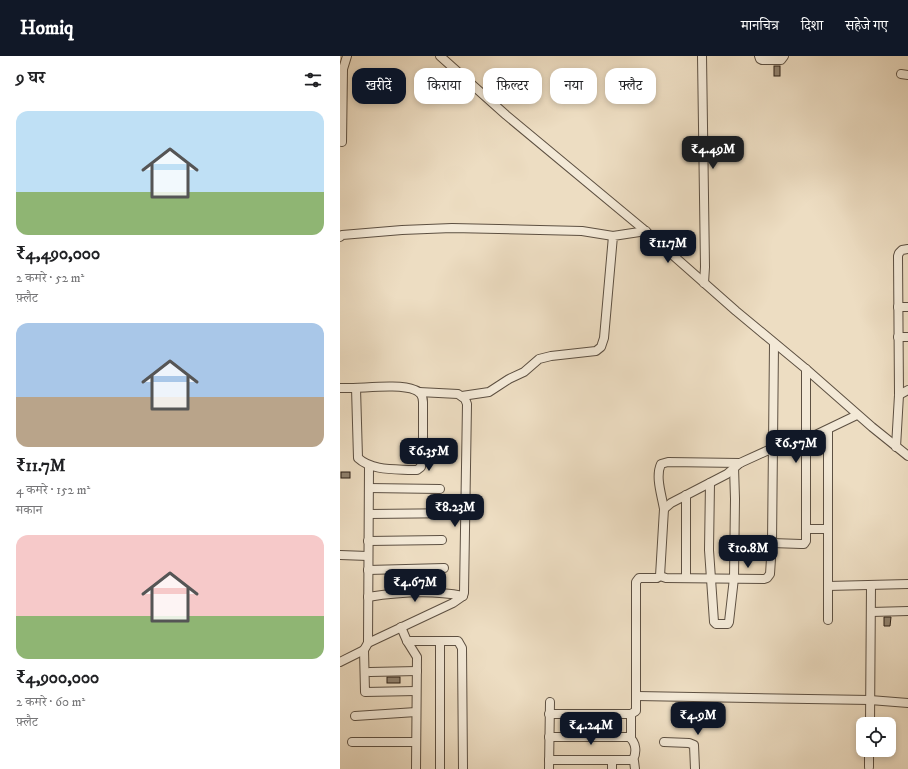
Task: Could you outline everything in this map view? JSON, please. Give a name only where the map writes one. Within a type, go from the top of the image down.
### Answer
[{"type":"street","points":[[342,142],[343,69],[347,56]]},
{"type":"street","points":[[440,56],[506,115],[646,231],[774,344],[857,415],[908,456]]},
{"type":"street","points":[[702,56],[704,283]]},
{"type":"street","points":[[759,56],[762,60],[781,60],[784,56]]},
{"type":"street","points":[[340,236],[402,230],[452,228],[582,231],[613,236],[646,231]]},
{"type":"street","points":[[340,388],[403,388],[419,392],[458,394],[462,396],[490,392],[509,379],[524,372],[539,360],[551,356],[596,351],[601,347],[604,338],[613,236]]},
{"type":"street","points":[[896,447],[899,395],[899,253],[902,250],[908,249]]},
{"type":"street","points":[[898,276],[908,276]]},
{"type":"street","points":[[898,307],[908,307]]},
{"type":"street","points":[[898,337],[908,337]]},
{"type":"street","points":[[550,714],[631,714],[636,711],[636,582],[639,578],[657,578],[660,576],[664,578],[712,577],[764,579],[768,577],[771,571],[772,543],[774,344]]},
{"type":"street","points":[[772,543],[804,544],[806,541],[806,370]]},
{"type":"street","points":[[356,388],[358,458],[369,466],[412,470],[417,470],[421,467],[423,439],[423,396],[419,392]]},
{"type":"street","points":[[899,395],[908,390]]},
{"type":"street","points":[[340,662],[401,627],[453,603],[463,596],[465,589],[465,513],[468,410],[465,399],[462,396]]},
{"type":"street","points":[[807,439],[857,415]]},
{"type":"street","points":[[828,430],[828,620]]},
{"type":"street","points":[[664,509],[668,505],[686,495],[727,474],[737,465],[773,448]]},
{"type":"street","points":[[660,576],[664,509],[659,479],[659,468],[661,464],[668,462],[737,465]]},
{"type":"street","points":[[710,483],[709,550],[714,622],[724,625],[728,624],[729,622],[734,578],[737,465]]},
{"type":"street","points":[[369,466],[368,597],[364,692],[416,691]]},
{"type":"street","points":[[369,488],[440,489]]},
{"type":"street","points":[[686,495],[686,577]]},
{"type":"street","points":[[369,514],[465,513]]},
{"type":"street","points":[[806,529],[828,529]]},
{"type":"street","points":[[368,541],[442,540]]},
{"type":"street","points":[[340,555],[368,556]]},
{"type":"street","points":[[368,570],[444,568]]},
{"type":"street","points":[[828,586],[871,585],[906,582]]},
{"type":"street","points":[[870,717],[871,585]]},
{"type":"street","points":[[368,597],[409,592],[447,593],[463,596]]},
{"type":"street","points":[[871,612],[908,611]]},
{"type":"street","points":[[401,627],[407,641],[416,654],[416,769],[410,769]]},
{"type":"street","points":[[407,641],[458,641],[462,648],[463,769]]},
{"type":"street","points":[[440,641],[440,769]]},
{"type":"street","points":[[370,672],[417,671]]},
{"type":"street","points":[[637,696],[870,700],[908,703]]},
{"type":"street","points":[[549,769],[550,702]]},
{"type":"street","points":[[355,716],[416,712]]},
{"type":"street","points":[[631,714],[631,738],[636,751],[633,760],[635,769]]},
{"type":"street","points":[[549,737],[626,736],[631,738]]},
{"type":"street","points":[[352,742],[415,742]]},
{"type":"street","points":[[664,742],[689,743],[694,745],[696,769]]},
{"type":"street","points":[[869,757],[869,767]]},
{"type":"street","points":[[549,760],[633,760]]},
{"type":"street","points":[[612,760],[612,769]]},
{"type":"building","points":[[774,66],[780,66],[780,76],[774,76]]},
{"type":"building","points":[[341,472],[350,472],[350,478],[341,478]]},
{"type":"building","points":[[884,617],[891,617],[890,626],[884,626]]},
{"type":"building","points":[[387,677],[400,677],[400,683],[387,683]]}]
